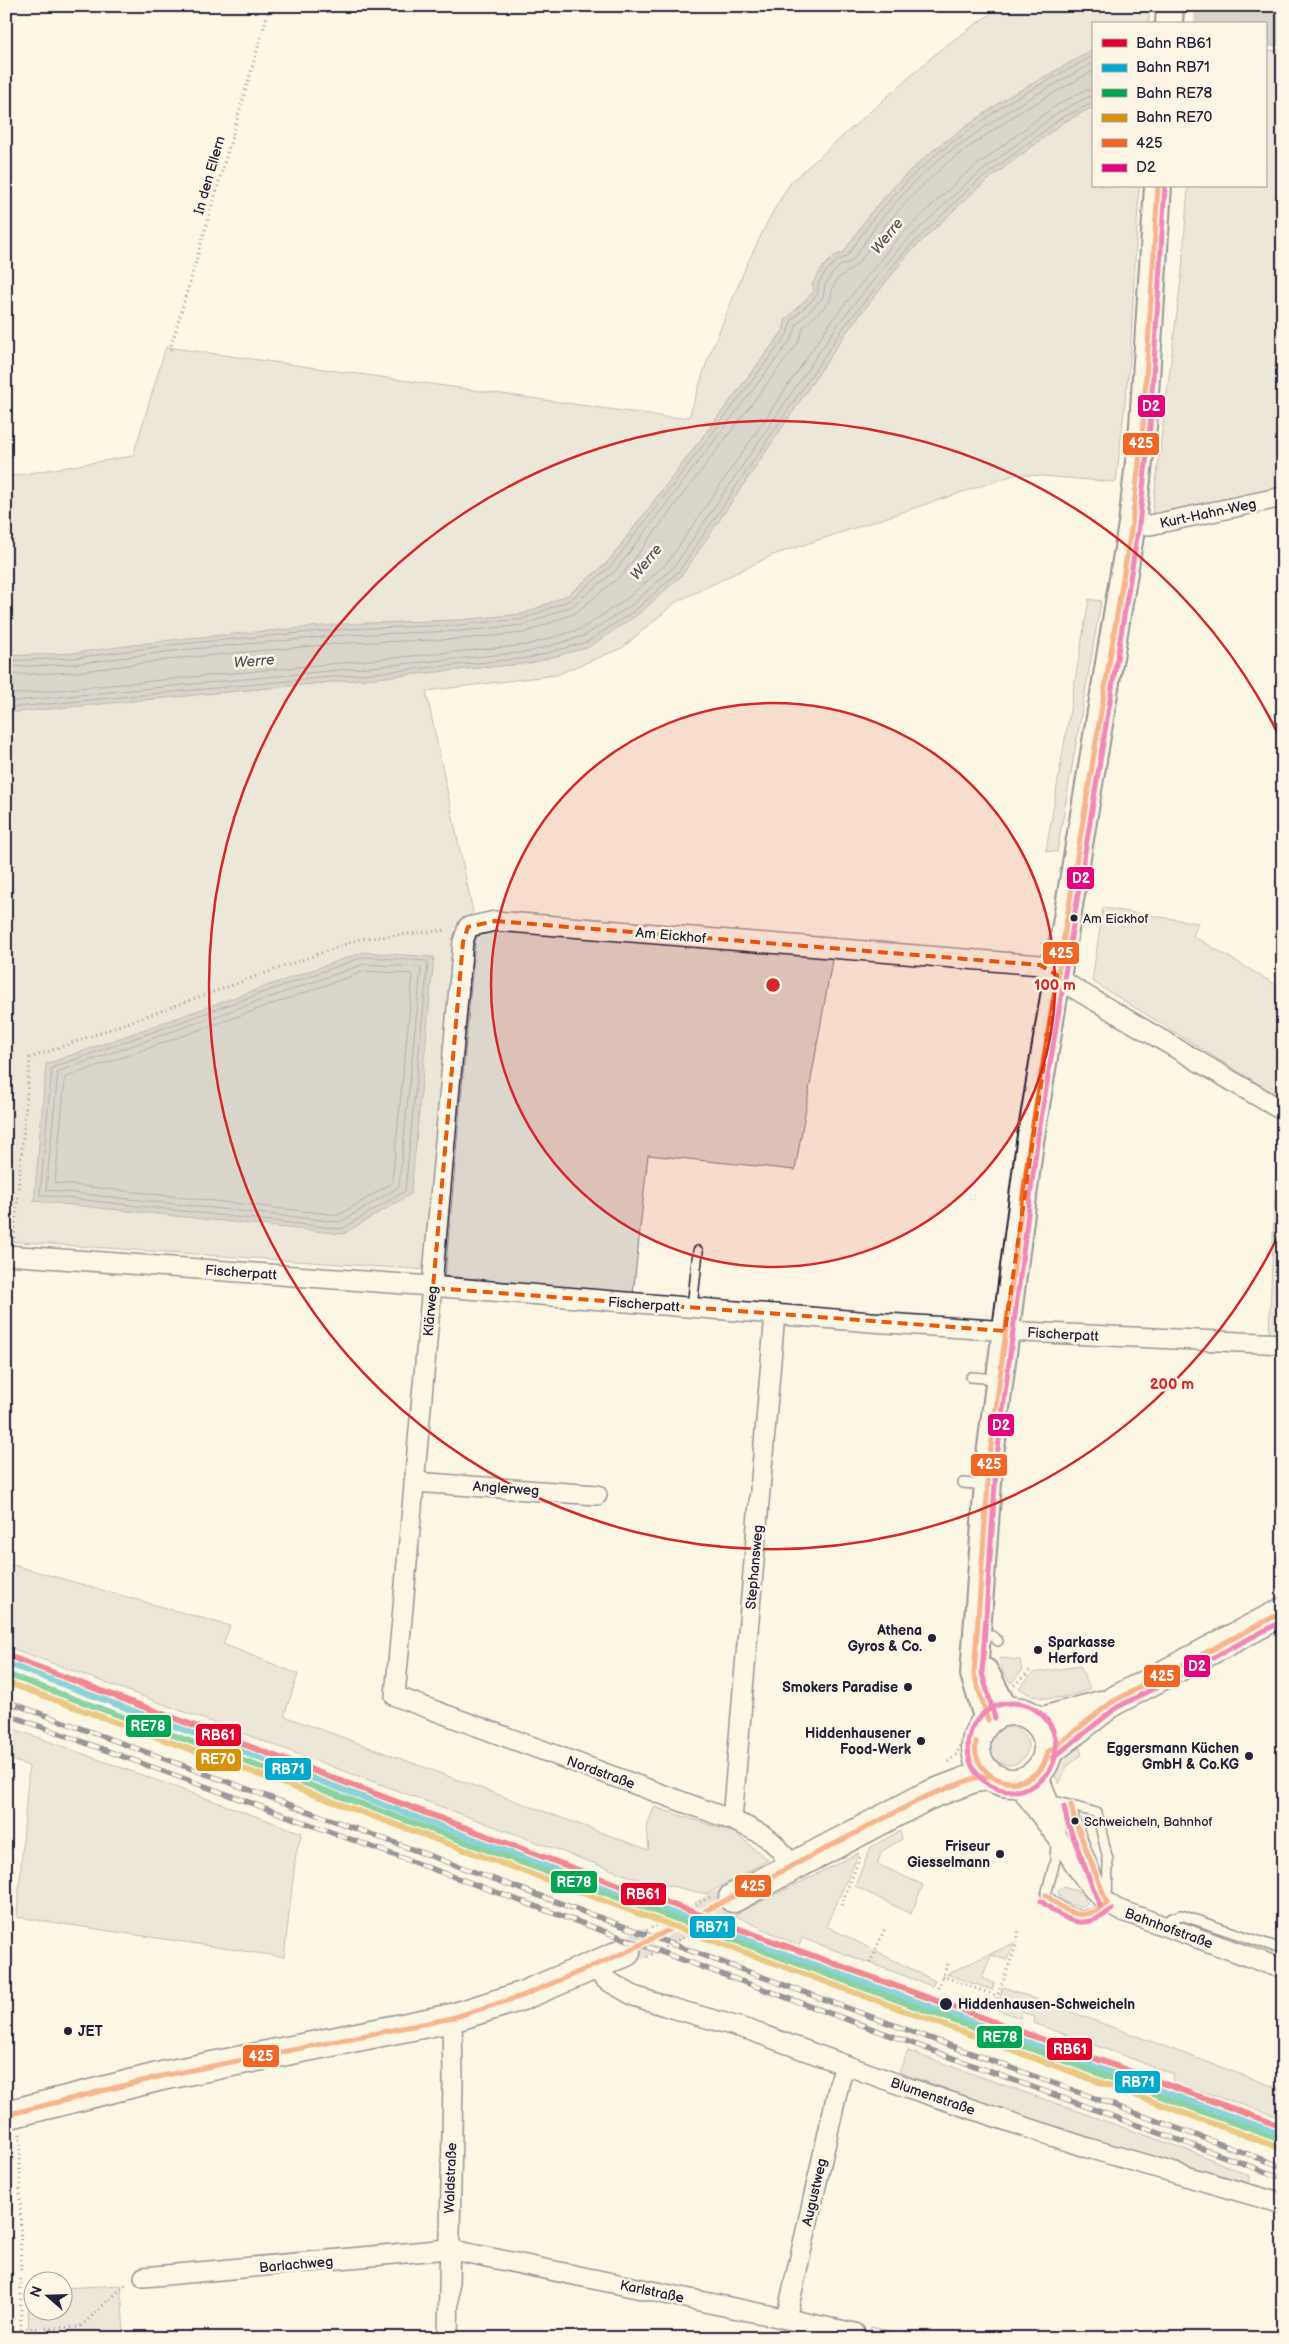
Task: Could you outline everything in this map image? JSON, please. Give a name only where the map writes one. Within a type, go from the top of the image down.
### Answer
[{"type":"main road","points":[[1039,1722],[1112,1702],[1283,1612]]},
{"type":"main road","points":[[1035,1769],[1048,1741],[1039,1722],[1024,1712],[992,1712],[978,1735],[983,1765],[1003,1782],[1035,1769],[1112,1702]]},
{"type":"main road","points":[[733,1898],[927,1796],[954,1767],[983,1765]]},
{"type":"main road","points":[[13,2113],[152,2078],[452,2018],[522,1996],[626,1952]]},
{"type":"street","points":[[1168,22],[1170,6]]},
{"type":"street","points":[[992,1712],[983,1643],[975,1484],[1000,1379],[1030,1142],[1132,524],[1143,426],[1158,188]]},
{"type":"street","name":"Kurt-Hahn-Weg","points":[[1132,524],[1150,525],[1283,497]]},
{"type":"street","name":"Am Eickhof","points":[[468,927],[495,921],[1040,965],[1075,989],[1283,1111]]},
{"type":"street","name":"Klärweg","points":[[396,1696],[463,942],[468,927]]},
{"type":"street","name":"Fischerpatt","points":[[9,1256],[418,1285],[432,1288],[1005,1331],[1283,1344]]},
{"type":"street","name":"Stephansweg","points":[[732,1820],[776,1314]]},
{"type":"street","name":"Anglerweg","points":[[414,1482],[598,1495]]},
{"type":"street","name":"Nordstraße","points":[[396,1696],[732,1820],[768,1836],[785,1854],[792,1866]]},
{"type":"street","name":"Bahnhofstraße","points":[[1035,1769],[1047,1798],[1057,1837]]},
{"type":"street","name":"Bahnhofstraße","points":[[1035,1769],[1031,1805],[1057,1837],[1082,1878],[1107,1903],[1117,1909],[1283,1969]]},
{"type":"street","name":"Blumenstraße","points":[[594,1966],[606,1980],[634,1996],[749,2030],[1088,2148],[1283,2204]]},
{"type":"street","name":"Waldstraße","points":[[448,2338],[448,2249],[453,2080],[452,2018]]},
{"type":"street","name":"Augustweg","points":[[786,2319],[839,2084],[845,2065]]},
{"type":"street","name":"Barlachweg","points":[[144,2277],[448,2249]]},
{"type":"street","name":"Karlstraße","points":[[448,2249],[856,2333]]},
{"type":"lane","points":[[692,1308],[698,1251]]},
{"type":"lane","points":[[971,1376],[1000,1379]]},
{"type":"lane","points":[[1047,1798],[1097,1813],[1108,1860],[1107,1903],[1097,1914],[1079,1916],[1061,1908],[1046,1895],[1055,1861],[1057,1837]]},
{"type":"lane","points":[[1071,1805],[1074,1818],[1107,1903]]},
{"type":"lane","points":[[1166,1927],[1170,1919],[1181,1915],[1273,1946],[1283,1947]]},
{"type":"path","name":"In den Ellern","points":[[170,350],[270,6]]},
{"type":"path","points":[[9,1256],[30,1058],[360,940],[468,927]]},
{"type":"path","points":[[950,1760],[1032,1670]]},
{"type":"path","points":[[841,1904],[862,1854]]},
{"type":"path","points":[[870,1963],[885,1928]]},
{"type":"path","points":[[993,2008],[1017,1943],[1019,1928]]},
{"type":"path","points":[[938,1988],[949,1961]]},
{"type":"path","points":[[942,1976],[997,1996]]},
{"type":"path","points":[[13,2113],[21,2338]]},
{"type":"path","points":[[21,2329],[80,2327],[129,2281],[144,2277]]},
{"type":"highlighted area","points":[[495,921],[1040,965],[1057,975],[1005,1331],[433,1288],[463,942],[468,927]]},
{"type":"shaded area","points":[[1001,6],[1151,6],[1148,22],[1092,22],[1092,51],[1008,97],[936,148],[906,174],[871,212],[843,253],[834,256],[814,291],[786,319],[783,331],[607,563],[568,595],[523,614],[460,620],[345,624],[74,653],[6,656],[6,477],[133,456],[166,347],[673,418],[689,417],[709,356],[748,262],[772,213],[791,182],[940,50]]},
{"type":"shaded area","points":[[1266,51],[1283,51],[1283,492],[1151,523],[1182,271],[1188,188],[1266,188]]},
{"type":"shaded area","points":[[1092,108],[1092,188],[1139,188],[1130,359],[1116,482],[1017,474],[773,555],[676,602],[622,648],[556,675],[426,691],[473,912],[458,928],[428,1270],[6,1241],[6,713],[531,663],[589,647],[748,478],[848,330],[909,253],[975,190],[1064,122]]},
{"type":"shaded area","points":[[1089,599],[1101,601],[1057,852],[1046,851]]},
{"type":"shaded area","points":[[1103,908],[1198,923],[1193,936],[1283,989],[1283,1099],[1092,981]]},
{"type":"shaded area","points":[[495,929],[833,955],[795,1170],[648,1155],[633,1295],[445,1276],[475,940],[482,932]]},
{"type":"shaded area","points":[[1278,1123],[1283,1126],[1283,1336],[1269,1336]]},
{"type":"shaded area","points":[[6,1563],[230,1626],[223,1644],[298,1674],[284,1716],[649,1850],[647,1827],[654,1807],[735,1833],[768,1860],[707,1894],[634,1878],[6,1646]]},
{"type":"shaded area","points":[[1000,1658],[1020,1660],[1022,1671],[1011,1683],[1003,1673]]},
{"type":"shaded area","points":[[1080,1666],[1090,1689],[1063,1697],[1045,1698],[1037,1697],[1019,1688],[1033,1673]]},
{"type":"shaded area","points":[[6,1726],[302,1833],[296,1853],[284,1957],[17,1917],[29,1766],[6,1758]]},
{"type":"shaded area","points":[[1009,1727],[1023,1732],[1028,1746],[1023,1760],[1009,1765],[995,1760],[990,1746],[995,1732]]},
{"type":"shaded area","points":[[1077,1742],[1082,1754],[1067,1766],[1059,1784],[1054,1773],[1058,1765],[1059,1755]]},
{"type":"shaded area","points":[[900,1831],[902,1839],[882,1851],[877,1864],[923,1885],[911,1914],[855,1886],[871,1847]]},
{"type":"shaded area","points":[[859,1853],[826,1926],[935,1981],[932,1986],[802,1938],[799,1946],[734,1915]]},
{"type":"shaded area","points":[[1063,1887],[1080,1892],[1088,1904],[1079,1906],[1069,1904],[1059,1894],[1058,1890]]},
{"type":"shaded area","points":[[1014,1943],[1007,1960],[991,1955],[982,1978],[994,1983],[992,1990],[947,1974]]},
{"type":"shaded area","points":[[1003,1987],[1283,2090],[1283,2118],[1172,2082],[1174,2074],[1034,2023],[1035,2017],[1022,2012],[1020,2018],[996,2009]]},
{"type":"shaded area","points":[[908,2051],[1201,2155],[1250,2176],[1247,2185],[1106,2146],[899,2072]]},
{"type":"shaded area","points":[[121,2285],[124,2338],[29,2338],[29,2322],[72,2322],[72,2288]]},
{"type":"shaded area","points":[[871,2327],[923,2338],[863,2338]]},
{"type":"shaded area","points":[[790,2329],[837,2338],[788,2338]]},
{"type":"water","points":[[1220,6],[1283,6],[1283,44],[1266,47],[1266,22],[1155,22]]},
{"type":"water","name":"Werre","points":[[1092,51],[1092,108],[1064,122],[975,190],[909,253],[848,330],[683,574],[640,613],[589,647],[531,663],[6,713],[6,656],[74,653],[178,639],[345,624],[460,620],[523,614],[568,595],[607,563],[783,331],[786,319],[814,291],[812,284],[823,267],[834,256],[843,253],[871,212],[906,174],[936,148],[1008,97]]},
{"type":"water","points":[[363,952],[434,957],[411,1194],[343,1234],[34,1201],[46,1064]]},
{"type":"pier","points":[[1195,8],[1194,22],[1155,22],[1155,19]]},
{"type":"tunnel","points":[[626,1952],[733,1898]]},
{"type":"railway","points":[[6,1701],[1283,2167]]},
{"type":"railway","points":[[6,1714],[1283,2178]]},
{"type":"rail line","name":"RB61","points":[[6,1655],[602,1879],[1283,2127]]},
{"type":"rail line","name":"RB71","points":[[6,1663],[599,1886],[1280,2134]]},
{"type":"rail line","name":"RE78","points":[[6,1674],[1283,2141]]},
{"type":"rail line","name":"RE70","points":[[6,1682],[1280,2148]]},
{"type":"transit line","name":"425","points":[[988,1720],[974,1674],[990,1455],[1030,1142],[1132,524],[1143,426],[1158,188]]},
{"type":"transit line","name":"D2","points":[[995,1718],[982,1673],[997,1456],[1037,1143],[1139,525],[1150,426],[1165,188]]},
{"type":"transit line","name":"425","points":[[1048,1752],[1112,1702],[1283,1612]]},
{"type":"transit line","name":"D2","points":[[1053,1758],[1116,1708],[1283,1621]]},
{"type":"transit line","name":"D2","points":[[1012,1703],[1029,1707],[1043,1716],[1052,1730],[1056,1747],[1052,1764],[1043,1778],[1029,1787],[1012,1791],[995,1787],[981,1778],[972,1764],[968,1747],[972,1730],[981,1716],[995,1707],[1012,1703]]},
{"type":"transit line","name":"425","points":[[976,1742],[976,1756],[983,1768],[994,1777],[1007,1782]]},
{"type":"transit line","name":"425","points":[[1007,1782],[1020,1781],[1032,1776],[1041,1768],[1047,1756]]},
{"type":"transit line","name":"425","points":[[1007,1782],[1027,1780],[1032,1777],[1045,1763],[1047,1756]]},
{"type":"transit line","name":"425","points":[[6,2115],[162,2076],[452,2018],[522,1996],[626,1952],[927,1796],[974,1778],[990,1776]]},
{"type":"transit line","name":"425","points":[[1071,1805],[1074,1818],[1107,1903]]},
{"type":"transit line","name":"D2","points":[[1064,1807],[1067,1821],[1100,1906]]},
{"type":"transit line","name":"425","points":[[1046,1895],[1061,1907],[1075,1914],[1090,1913],[1107,1903]]},
{"type":"transit line","name":"D2","points":[[1041,1901],[1067,1919],[1084,1922],[1102,1916],[1112,1909]]},
{"type":"place","name":"Am Eickhof","points":[[1074,918]]},
{"type":"place","name":"Athena Gyros & Co.","points":[[932,1638]]},
{"type":"place","name":"Sparkasse Herford","points":[[1038,1650]]},
{"type":"place","name":"Smokers Paradise","points":[[908,1687]]},
{"type":"place","name":"Hiddenhausener Food-Werk","points":[[921,1741]]},
{"type":"place","name":"Eggersmann Küchen GmbH & Co.KG","points":[[1249,1756]]},
{"type":"place","name":"Schweicheln, Bahnhof","points":[[1075,1821]]},
{"type":"place","name":"Friseur Giesselmann","points":[[1000,1854]]},
{"type":"place","name":"Hiddenhausen-Schweicheln","points":[[946,2004]]},
{"type":"place","name":"JET","points":[[68,2031]]}]
